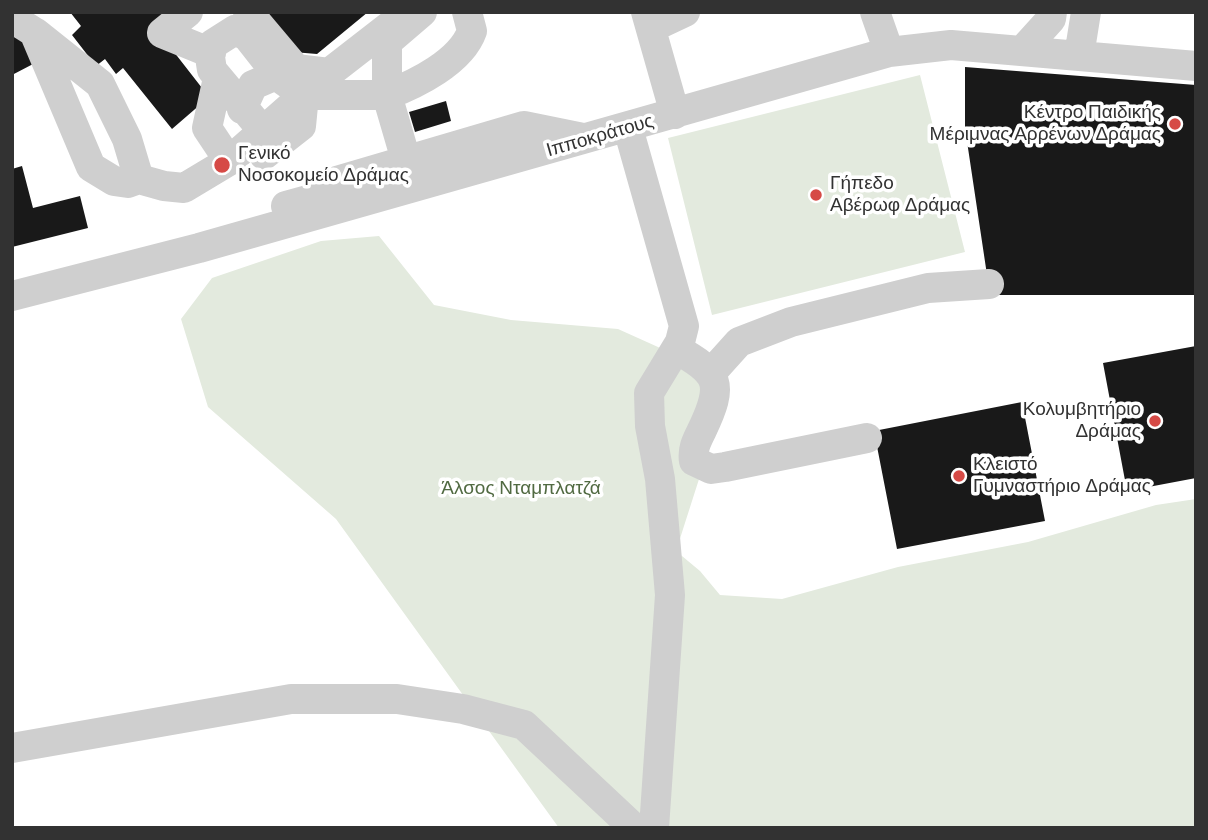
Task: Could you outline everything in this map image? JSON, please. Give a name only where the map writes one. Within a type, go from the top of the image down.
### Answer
[{"type":"street","points":[[188,12],[162,33],[214,66],[242,109],[263,131]]},
{"type":"street","points":[[248,12],[296,69],[329,73],[408,12]]},
{"type":"street","points":[[406,160],[387,42],[422,12]]},
{"type":"street","points":[[242,109],[253,85],[274,76],[292,87],[395,83],[462,49],[472,31],[467,12]]},
{"type":"street","points":[[675,114],[649,20],[685,12]]},
{"type":"street","points":[[875,12],[889,52]]},
{"type":"street","points":[[1022,51],[1051,19],[1052,12]]},
{"type":"street","points":[[1079,56],[1086,12]]},
{"type":"street","points":[[25,21],[91,167],[101,176],[128,183],[139,179],[184,188],[232,158],[263,131],[292,87]]},
{"type":"street","points":[[25,21],[100,84],[127,139],[139,179]]},
{"type":"street","points":[[235,30],[247,36],[292,87],[301,126],[257,161],[232,158],[207,128],[214,44],[224,34],[235,30]]},
{"type":"street","name":"Ιπποκράτους","points":[[12,296],[199,248],[591,139],[889,52],[951,45],[1196,66]]},
{"type":"street","points":[[199,248],[231,222],[316,198],[337,181],[524,126],[591,139]]},
{"type":"street","points":[[628,128],[684,318],[683,335],[649,393],[650,426],[660,479],[670,596],[654,828]]},
{"type":"street","points":[[86,152],[90,139],[104,129],[114,130],[127,139]]},
{"type":"street","points":[[712,372],[739,342],[790,322],[928,288],[989,284]]},
{"type":"street","points":[[676,349],[712,372],[717,390],[693,456],[696,464],[703,468],[725,467],[867,438]]},
{"type":"street","points":[[12,748],[291,699],[397,699],[463,709],[524,725],[634,828]]},
{"type":"green space","name":"Γήπεδο Αβέρωφ Δράμας","points":[[920,75],[965,252],[712,315],[668,138]]},
{"type":"green space","name":"Άλσος Νταμπλατζά","points":[[379,236],[434,305],[511,320],[618,329],[658,347],[703,373],[724,401],[676,551],[700,571],[720,595],[782,599],[898,567],[1028,542],[1156,505],[1196,499],[1196,828],[559,828],[336,519],[208,407],[181,319],[212,278],[321,241]]},
{"type":"building","points":[[70,12],[168,12],[153,25],[209,97],[172,129],[123,68],[116,74],[105,59],[96,66],[72,35],[81,26]]},
{"type":"building","points":[[264,12],[368,12],[317,54],[293,52]]},
{"type":"building","points":[[17,30],[35,63],[12,75],[12,32]]},
{"type":"building","points":[[965,67],[1196,85],[1196,295],[990,295],[965,128]]},
{"type":"building","points":[[446,101],[451,121],[415,132],[409,112]]},
{"type":"building","points":[[22,166],[33,208],[80,196],[88,228],[12,247],[12,169]]},
{"type":"building","name":"Κολυμβητήριο Δράμας","points":[[1196,346],[1196,478],[1127,491],[1103,363]]},
{"type":"building","name":"Κλειστό Γυμναστήριο Δράμας","points":[[1022,402],[1045,521],[897,549],[874,431]]},
{"type":"place","name":"Κέντρο Παιδικής Μέριμνας Αρρένων Δράμας","points":[[1175,124]]},
{"type":"place","name":"Γενικό Νοσοκομείο Δράμας","points":[[222,165]]},
{"type":"place","name":"Γήπεδο Αβέρωφ Δράμας","points":[[816,195]]},
{"type":"place","name":"Κολυμβητήριο Δράμας","points":[[1155,421]]},
{"type":"place","name":"Κλειστό Γυμναστήριο Δράμας","points":[[959,476]]}]
